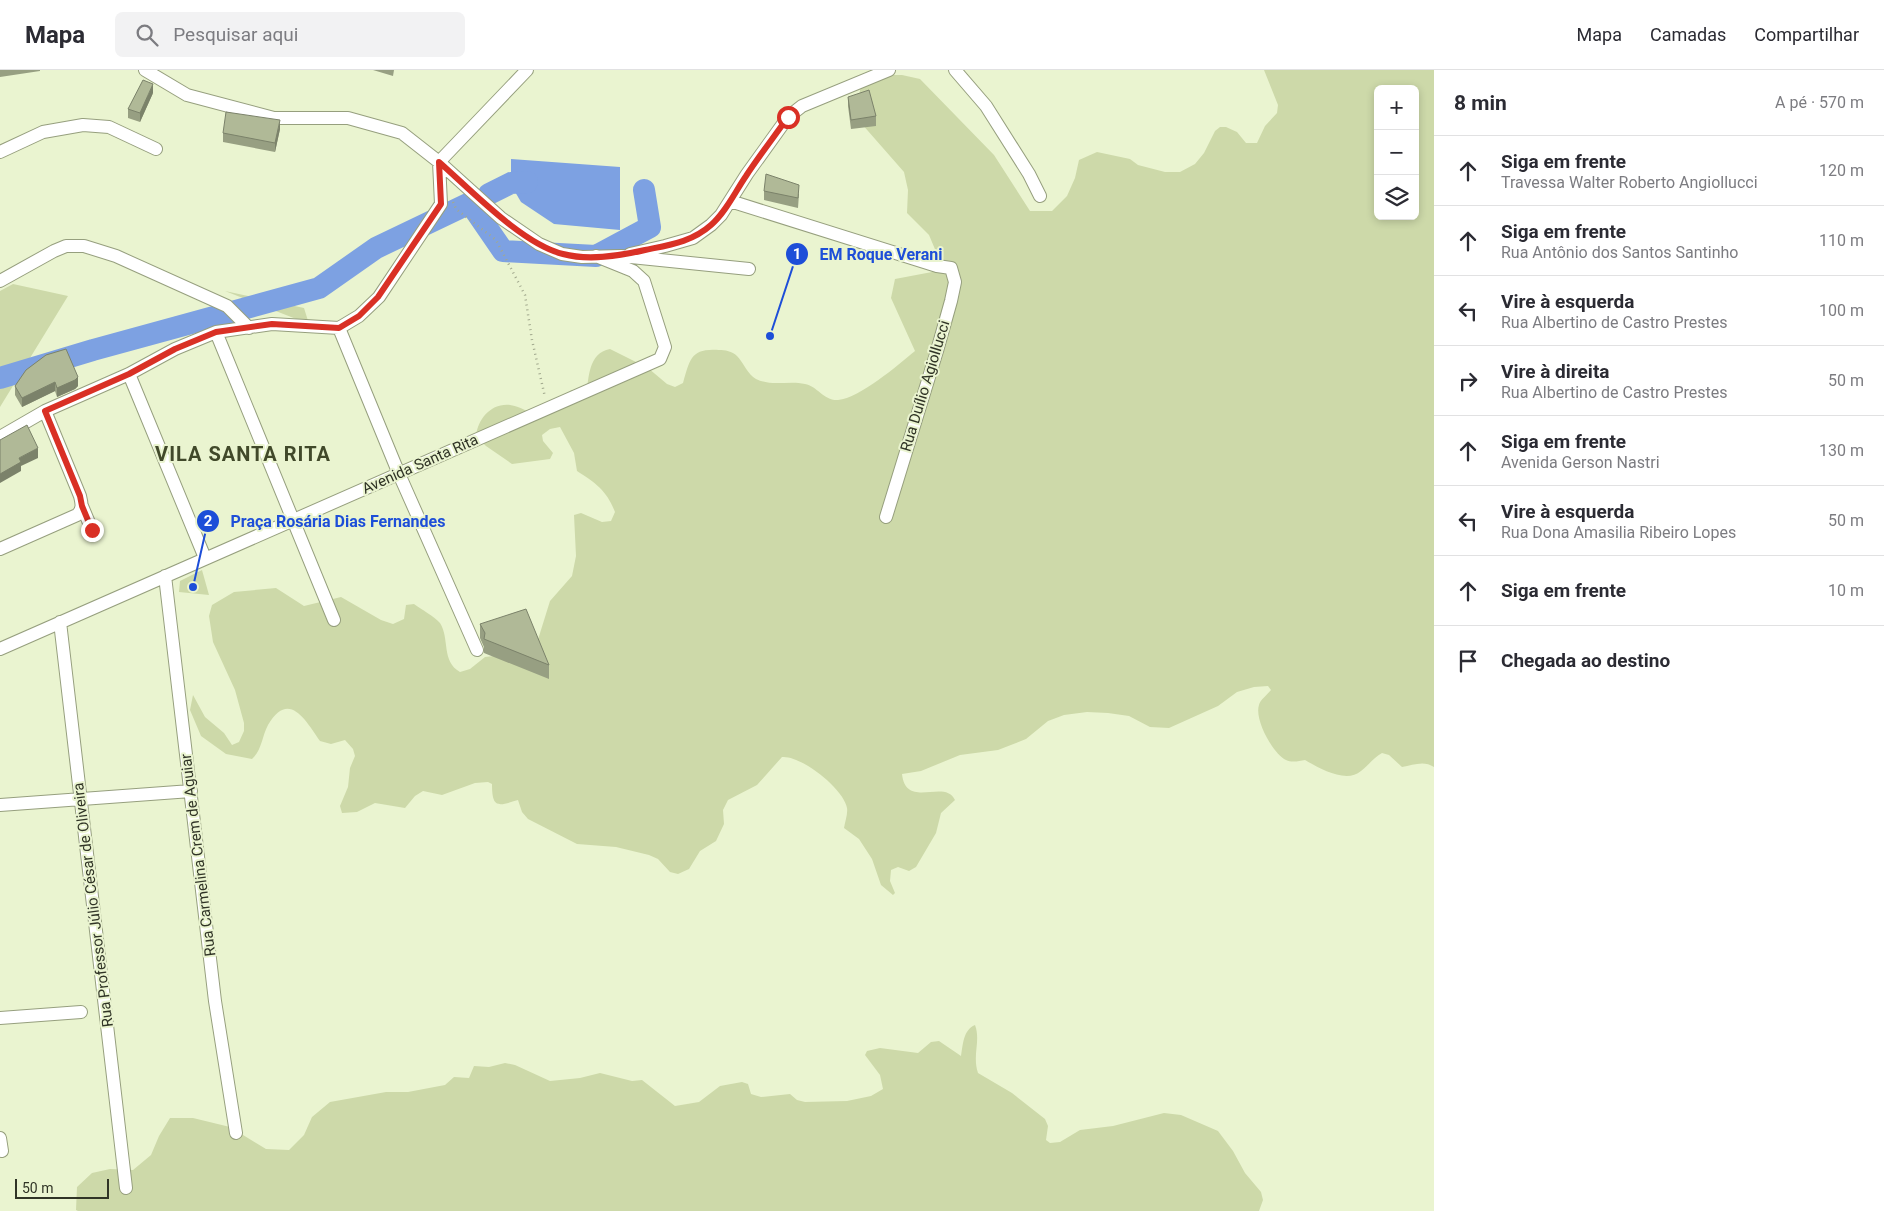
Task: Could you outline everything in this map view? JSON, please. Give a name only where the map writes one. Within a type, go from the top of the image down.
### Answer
[{"type":"street","points":[[145,70],[188,95],[274,118],[348,118],[402,133],[439,162],[501,218],[539,244],[562,254],[621,256],[749,269]]},
{"type":"street","points":[[0,437],[45,411],[129,374],[175,349],[216,332],[272,324],[339,328],[359,316],[378,297],[441,204],[439,162],[527,70]]},
{"type":"street","points":[[621,256],[693,238],[721,215],[788,117],[802,106],[874,73],[888,70]]},
{"type":"street","points":[[955,70],[986,106],[1040,196]]},
{"type":"street","points":[[0,152],[43,132],[83,125],[108,127],[156,149]]},
{"type":"street","name":"Rua Duílio Agiollucci","points":[[730,201],[937,266],[951,268],[955,282],[937,351],[886,517]]},
{"type":"street","points":[[0,281],[66,246],[84,246],[116,256],[227,306],[250,328]]},
{"type":"street","name":"Avenida Santa Rita","points":[[0,648],[660,359],[665,347],[644,281],[632,271],[596,256]]},
{"type":"street","points":[[339,328],[399,474],[477,650]]},
{"type":"street","points":[[216,332],[334,620]]},
{"type":"street","points":[[129,374],[205,558]]},
{"type":"street","points":[[45,411],[92,530]]},
{"type":"street","points":[[0,548],[77,515],[81,511],[82,506]]},
{"type":"street","name":"Rua Carmelina Crem de Aguiar","points":[[165,576],[215,1001],[236,1133]]},
{"type":"street","name":"Rua Professor Júlio César de Oliveira","points":[[60,622],[126,1188]]},
{"type":"street","points":[[0,806],[191,791]]},
{"type":"street","points":[[0,1018],[81,1012]]},
{"type":"path","points":[[453,201],[456,209],[496,240],[525,295],[532,340],[548,408]]},
{"type":"green space","points":[[1264,70],[1434,70],[1434,767],[1422,763],[1402,767],[1389,755],[1382,753],[1361,771],[1355,775],[1348,776],[1333,773],[1305,760],[1288,761],[1270,744],[1259,719],[1260,703],[1271,690],[1268,686],[1254,687],[1237,692],[1218,706],[1169,728],[1150,727],[1129,716],[1108,713],[1087,712],[1064,715],[1048,721],[1026,739],[998,750],[960,755],[921,771],[902,774],[905,785],[911,790],[918,792],[943,792],[950,794],[955,800],[941,813],[936,833],[916,867],[909,871],[898,867],[891,870],[890,881],[895,893],[893,895],[881,885],[872,859],[859,839],[844,828],[847,808],[838,792],[810,767],[790,758],[782,757],[757,785],[728,800],[723,810],[724,824],[716,841],[700,851],[689,869],[678,874],[670,872],[658,859],[649,855],[616,847],[577,844],[528,819],[522,812],[518,800],[506,804],[495,802],[492,784],[488,782],[475,783],[442,795],[423,791],[415,796],[405,808],[375,803],[357,812],[342,813],[340,806],[348,787],[350,768],[355,756],[353,749],[345,740],[331,744],[320,741],[303,718],[297,712],[290,709],[283,710],[276,715],[268,725],[258,751],[252,759],[226,754],[201,736],[190,710],[193,695],[205,717],[224,733],[232,745],[239,742],[244,731],[244,723],[235,690],[213,642],[209,616],[212,605],[234,592],[276,588],[304,606],[341,597],[381,620],[393,624],[404,619],[406,605],[414,604],[440,623],[445,636],[450,662],[460,672],[470,669],[485,657],[520,653],[536,646],[550,601],[572,576],[576,556],[574,515],[581,513],[602,522],[611,521],[615,512],[600,488],[577,471],[574,453],[560,427],[550,429],[542,435],[543,441],[553,453],[550,459],[512,464],[486,446],[476,436],[479,424],[491,409],[510,405],[543,414],[560,409],[571,390],[586,396],[589,374],[594,361],[603,351],[610,349],[648,368],[667,384],[675,387],[683,383],[690,361],[697,353],[710,350],[726,351],[737,356],[750,375],[756,379],[768,383],[809,385],[833,400],[847,398],[868,387],[915,351],[891,298],[895,279],[932,272],[937,254],[929,235],[907,213],[908,190],[904,172],[861,123],[857,104],[861,86],[880,75],[902,75],[920,79],[994,155],[1030,211],[1052,211],[1067,196],[1075,178],[1079,160],[1097,152],[1130,159],[1138,165],[1165,172],[1180,172],[1195,164],[1204,153],[1215,131],[1220,127],[1226,127],[1237,132],[1246,143],[1257,143],[1265,126],[1277,113],[1278,105]]},
{"type":"green space","points":[[13,284],[68,296],[0,407],[0,291]]},
{"type":"green space","points":[[225,291],[304,308],[309,324]]},
{"type":"green space","points":[[202,570],[209,595],[179,592],[180,581]]},
{"type":"green space","points":[[975,1025],[977,1031],[976,1066],[978,1073],[1012,1093],[1045,1119],[1048,1126],[1046,1140],[1050,1143],[1060,1142],[1080,1130],[1113,1126],[1164,1113],[1181,1115],[1218,1131],[1233,1151],[1245,1173],[1261,1192],[1263,1200],[1259,1211],[76,1210],[77,1187],[92,1173],[110,1169],[133,1170],[151,1155],[159,1136],[170,1118],[193,1118],[230,1127],[266,1149],[289,1150],[304,1135],[312,1117],[330,1102],[386,1092],[408,1092],[445,1085],[454,1077],[469,1078],[474,1066],[489,1067],[505,1063],[515,1065],[550,1081],[580,1078],[600,1073],[632,1081],[642,1080],[675,1106],[699,1102],[720,1086],[742,1082],[748,1084],[751,1094],[761,1097],[790,1094],[797,1100],[805,1102],[847,1101],[871,1096],[883,1089],[880,1075],[865,1055],[867,1051],[880,1048],[918,1053],[931,1042],[939,1041],[961,1056],[966,1034]]},
{"type":"water","points":[[511,159],[620,167],[620,230],[554,224],[521,202],[511,185]]},
{"type":"building","points":[[143,80],[153,84],[140,113],[128,109]]},
{"type":"building","points":[[869,90],[876,116],[851,120],[848,97]]},
{"type":"building","points":[[226,112],[280,120],[275,143],[223,133]]},
{"type":"building","points":[[766,174],[799,185],[798,198],[764,191]]},
{"type":"building","points":[[66,349],[78,377],[57,388],[55,382],[22,398],[15,386],[26,370],[46,355]]},
{"type":"building","points":[[27,425],[38,448],[19,458],[21,462],[0,474],[0,440]]},
{"type":"building","points":[[526,609],[549,665],[484,639],[485,633],[480,624]]},
{"type":"waterway","points":[[489,194],[511,183],[527,182]]},
{"type":"waterway","points":[[0,378],[93,350],[319,288],[376,248],[470,203],[503,251],[596,256],[650,227],[644,190]]},
{"type":"place","name":"EM Roque Verani","points":[[770,336]]},
{"type":"place","name":"Praça Rosária Dias Fernandes","points":[[193,587]]},
{"type":"district","name":"VILA SANTA RITA","points":[[243,454]]},
{"type":"route","points":[[92,530],[45,411],[129,374],[175,349],[216,332],[272,324],[339,328],[359,316],[378,297],[441,204],[439,162],[501,218],[539,244],[562,254],[582,257],[621,256],[693,238],[711,225],[721,215],[747,174],[788,117]]}]
